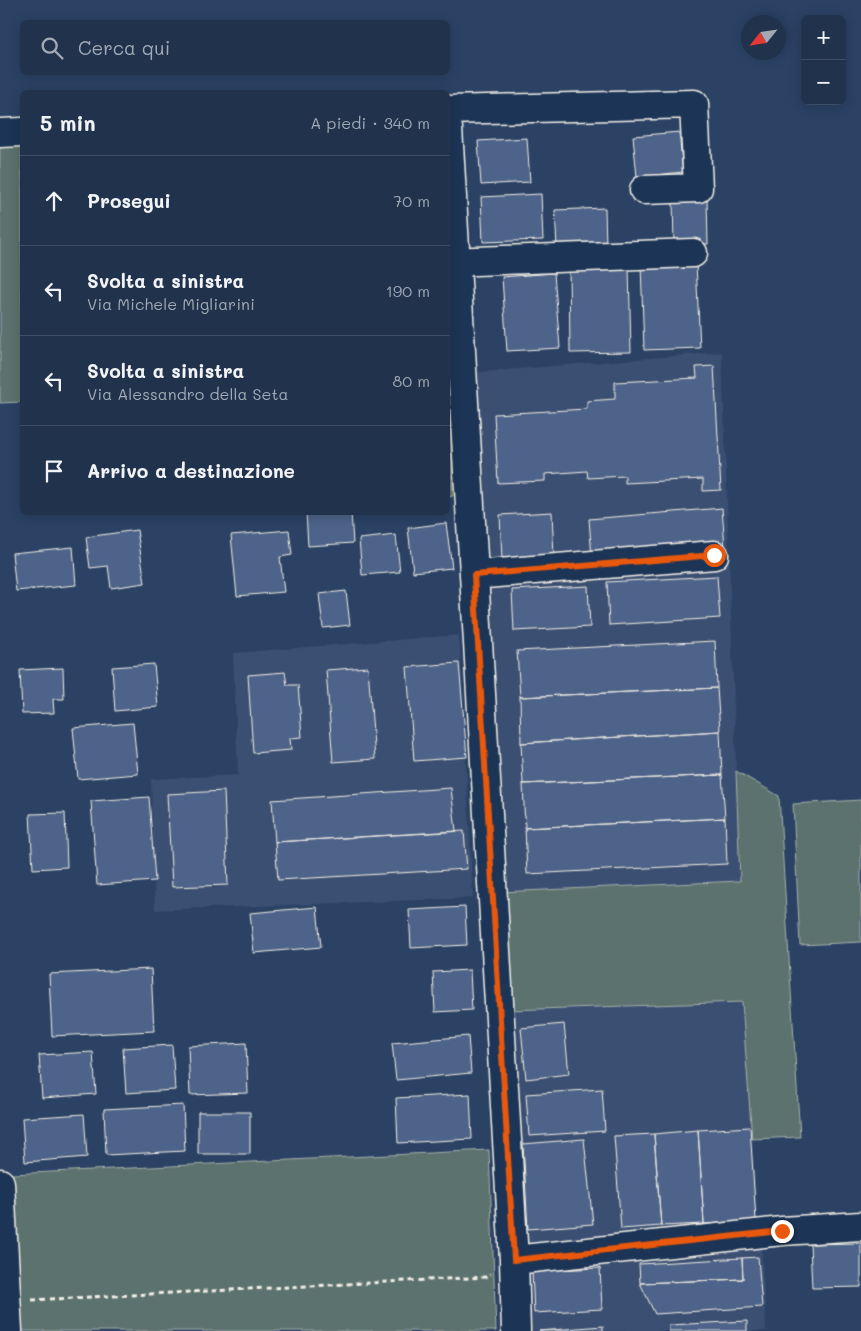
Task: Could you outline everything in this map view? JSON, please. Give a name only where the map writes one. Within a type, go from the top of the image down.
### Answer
[{"type":"street","points":[[450,110],[694,104],[698,188],[644,190]]},
{"type":"street","points":[[0,133],[20,132]]},
{"type":"street","points":[[450,195],[452,262],[474,575],[514,1260],[516,1331]]},
{"type":"street","points":[[452,262],[693,253]]},
{"type":"street","points":[[474,575],[714,555]]},
{"type":"street","points":[[0,1183],[8,1331]]},
{"type":"street","points":[[514,1260],[782,1231],[861,1226]]},
{"type":"path","points":[[6,1301],[486,1276],[514,1260]]},
{"type":"shaded area","points":[[722,352],[740,881],[501,892],[470,373]]},
{"type":"shaded area","points":[[459,635],[473,898],[155,910],[151,779],[238,775],[233,653]]},
{"type":"shaded area","points":[[743,1002],[758,1225],[522,1250],[509,1010]]},
{"type":"shaded area","points":[[761,1242],[766,1331],[526,1331],[524,1266]]},
{"type":"green space","points":[[20,146],[20,402],[0,403],[0,147]]},
{"type":"green space","points":[[450,384],[453,496],[450,497]]},
{"type":"green space","points":[[736,771],[779,796],[800,1137],[752,1139],[742,1002],[509,1010],[501,892],[740,881]]},
{"type":"green space","points":[[861,800],[861,942],[800,945],[793,804]]},
{"type":"green space","points":[[489,1150],[496,1331],[21,1331],[12,1174]]},
{"type":"building","points":[[679,132],[683,172],[637,177],[633,136]]},
{"type":"building","points":[[527,138],[530,182],[481,185],[478,141]]},
{"type":"building","points":[[541,194],[543,240],[483,242],[481,197]]},
{"type":"building","points":[[707,198],[708,244],[674,245],[673,199]]},
{"type":"building","points":[[605,208],[606,245],[557,247],[555,210]]},
{"type":"building","points":[[696,263],[700,348],[644,350],[641,265]]},
{"type":"building","points":[[629,267],[631,352],[570,353],[569,268]]},
{"type":"building","points":[[554,273],[560,348],[507,351],[502,277]]},
{"type":"building","points":[[714,366],[721,490],[703,491],[703,479],[625,483],[625,476],[588,478],[587,471],[545,474],[545,481],[498,483],[494,414],[587,409],[587,401],[615,399],[615,382],[697,378],[696,367]]},
{"type":"building","points":[[722,508],[725,548],[592,558],[589,519]]},
{"type":"building","points":[[552,512],[554,557],[502,560],[500,515]]},
{"type":"building","points":[[306,515],[351,515],[353,543],[308,546]]},
{"type":"building","points":[[446,523],[452,568],[413,572],[408,528]]},
{"type":"building","points":[[137,530],[145,583],[111,588],[108,566],[90,568],[86,537]]},
{"type":"building","points":[[289,530],[292,555],[280,557],[284,592],[237,596],[231,535]]},
{"type":"building","points":[[396,535],[400,572],[362,575],[359,539]]},
{"type":"building","points":[[73,547],[76,585],[16,591],[12,553]]},
{"type":"building","points":[[717,576],[720,618],[609,625],[607,582]]},
{"type":"building","points":[[588,586],[590,627],[514,631],[512,590]]},
{"type":"building","points":[[346,591],[350,625],[323,628],[319,594]]},
{"type":"building","points":[[715,641],[717,688],[520,697],[517,651]]},
{"type":"building","points":[[459,663],[467,757],[414,761],[407,667]]},
{"type":"building","points":[[154,664],[158,707],[115,711],[112,667]]},
{"type":"building","points":[[368,667],[375,759],[333,762],[326,670]]},
{"type":"building","points":[[63,668],[64,699],[53,699],[54,713],[22,714],[20,670]]},
{"type":"building","points":[[285,672],[287,685],[298,685],[302,737],[290,738],[291,750],[253,753],[248,675]]},
{"type":"building","points":[[717,688],[720,731],[521,743],[520,697]]},
{"type":"building","points":[[133,723],[138,774],[78,779],[73,728]]},
{"type":"building","points":[[720,731],[722,775],[523,784],[521,743]]},
{"type":"building","points":[[722,775],[725,818],[525,828],[523,784]]},
{"type":"building","points":[[451,788],[456,831],[275,842],[272,800]]},
{"type":"building","points":[[224,791],[228,885],[172,887],[167,794]]},
{"type":"building","points":[[149,797],[155,881],[97,885],[91,801]]},
{"type":"building","points":[[65,813],[67,867],[33,869],[30,814]]},
{"type":"building","points":[[725,818],[727,864],[527,874],[525,828]]},
{"type":"building","points":[[464,831],[467,869],[278,880],[275,842]]},
{"type":"building","points":[[317,907],[321,947],[254,953],[250,913]]},
{"type":"building","points":[[465,907],[467,945],[411,948],[409,910]]},
{"type":"building","points":[[151,969],[154,1031],[52,1036],[49,974]]},
{"type":"building","points":[[470,970],[472,1010],[435,1012],[433,972]]},
{"type":"building","points":[[564,1024],[569,1074],[526,1079],[521,1028]]},
{"type":"building","points":[[468,1036],[471,1073],[396,1080],[392,1043]]},
{"type":"building","points":[[246,1043],[248,1093],[190,1095],[188,1046]]},
{"type":"building","points":[[172,1045],[175,1090],[126,1093],[123,1048]]},
{"type":"building","points":[[93,1052],[96,1094],[42,1098],[39,1055]]},
{"type":"building","points":[[602,1089],[605,1131],[529,1136],[526,1094]]},
{"type":"building","points":[[470,1094],[472,1139],[398,1143],[396,1098]]},
{"type":"building","points":[[183,1105],[185,1151],[106,1155],[104,1109]]},
{"type":"building","points":[[198,1112],[250,1112],[250,1154],[198,1154]]},
{"type":"building","points":[[84,1114],[87,1157],[25,1162],[22,1118]]},
{"type":"building","points":[[750,1127],[756,1221],[704,1224],[698,1130]]},
{"type":"building","points":[[698,1130],[704,1224],[661,1226],[654,1134]]},
{"type":"building","points":[[654,1134],[661,1226],[621,1229],[614,1136]]},
{"type":"building","points":[[584,1139],[593,1224],[528,1229],[523,1144]]},
{"type":"building","points":[[861,1243],[861,1287],[812,1288],[810,1244]]},
{"type":"building","points":[[758,1257],[762,1307],[655,1314],[640,1283],[743,1279],[742,1258]]},
{"type":"building","points":[[742,1258],[743,1279],[640,1283],[639,1264]]},
{"type":"building","points":[[600,1268],[602,1309],[534,1313],[532,1271]]},
{"type":"building","points":[[747,1321],[747,1331],[669,1331],[669,1325]]},
{"type":"building","points":[[603,1326],[603,1331],[539,1331]]},
{"type":"route","points":[[714,555],[474,575],[514,1260],[782,1231]]}]
